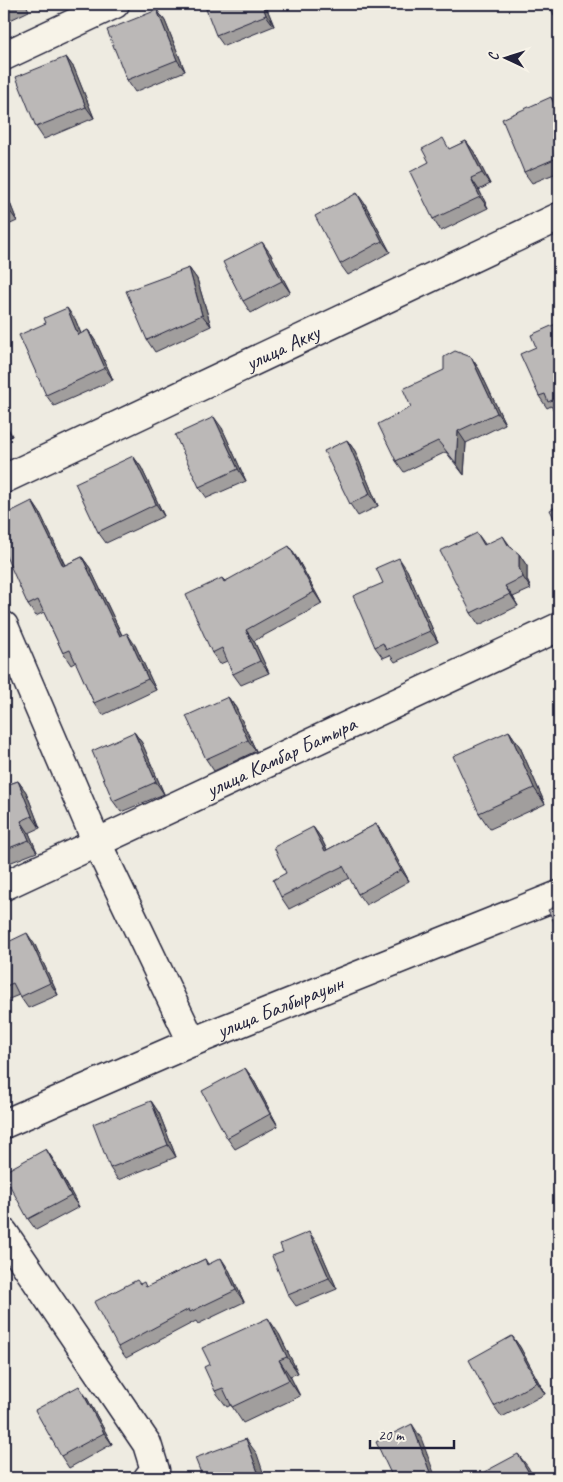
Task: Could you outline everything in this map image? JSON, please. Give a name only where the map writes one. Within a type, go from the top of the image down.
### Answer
[{"type":"street","points":[[4,56],[115,4]]},
{"type":"street","name":"улица Акку","points":[[4,478],[559,217]]},
{"type":"street","points":[[4,626],[97,843],[192,1042]]},
{"type":"street","name":"улица Камбар Батыра","points":[[4,886],[559,627]]},
{"type":"street","name":"улица Балбырауын","points":[[4,1124],[192,1042],[559,895]]},
{"type":"street","points":[[4,1233],[147,1444],[155,1470],[148,1478]]},
{"type":"building","points":[[4,4],[13,4],[4,8]]},
{"type":"building","points":[[204,4],[262,4],[266,15],[216,35]]},
{"type":"building","points":[[549,4],[559,4],[559,26]]},
{"type":"building","points":[[157,10],[177,60],[127,80],[107,30]]},
{"type":"building","points":[[66,57],[86,107],[36,127],[16,77]]},
{"type":"building","points":[[551,97],[559,116],[559,157],[524,172],[502,119]]},
{"type":"building","points":[[443,138],[449,149],[466,141],[482,173],[471,178],[480,197],[433,219],[410,172],[429,162],[422,149]]},
{"type":"building","points":[[357,193],[382,241],[340,264],[315,216]]},
{"type":"building","points":[[4,196],[9,210],[4,212]]},
{"type":"building","points":[[262,242],[282,281],[243,301],[223,262]]},
{"type":"building","points":[[189,268],[202,315],[147,340],[126,291]]},
{"type":"building","points":[[67,308],[78,335],[88,330],[105,368],[46,395],[19,335],[46,323],[44,318]]},
{"type":"building","points":[[558,323],[559,397],[548,402],[545,394],[539,396],[520,354],[536,347],[531,335]]},
{"type":"building","points":[[455,351],[471,357],[497,413],[458,431],[456,463],[438,441],[396,461],[378,424],[411,407],[403,389],[444,370],[444,357]]},
{"type":"building","points":[[214,417],[238,469],[199,487],[175,435]]},
{"type":"building","points":[[347,440],[370,494],[350,504],[324,451]]},
{"type":"building","points":[[133,456],[156,504],[98,532],[75,483]]},
{"type":"building","points":[[32,501],[63,566],[82,557],[120,636],[127,633],[148,679],[94,703],[70,650],[63,653],[38,600],[28,605],[4,552],[4,515]]},
{"type":"building","points":[[559,505],[559,528],[550,510]]},
{"type":"building","points":[[477,533],[484,545],[503,536],[508,545],[519,554],[519,568],[523,577],[505,586],[510,594],[471,613],[440,551]]},
{"type":"building","points":[[289,546],[314,592],[246,630],[260,661],[233,674],[222,648],[212,653],[186,595],[222,578],[224,582]]},
{"type":"building","points":[[399,558],[430,631],[386,650],[383,643],[375,647],[353,596],[383,583],[376,568]]},
{"type":"building","points":[[228,697],[248,740],[206,759],[186,716]]},
{"type":"building","points":[[509,731],[534,788],[479,813],[453,756]]},
{"type":"building","points":[[134,732],[156,782],[113,801],[92,751]]},
{"type":"building","points":[[18,781],[32,816],[21,821],[29,840],[4,850],[4,786]]},
{"type":"building","points":[[376,824],[401,870],[358,894],[343,866],[281,897],[273,880],[286,873],[274,847],[313,827],[325,851]]},
{"type":"building","points":[[559,905],[559,932],[548,910]]},
{"type":"building","points":[[27,933],[50,983],[20,997],[13,983],[4,987],[4,944]]},
{"type":"building","points":[[245,1068],[270,1114],[227,1138],[202,1091]]},
{"type":"building","points":[[151,1101],[168,1145],[110,1168],[93,1124]]},
{"type":"building","points":[[46,1149],[71,1196],[28,1219],[4,1172]]},
{"type":"building","points":[[309,1232],[329,1278],[288,1295],[272,1256],[283,1252],[280,1244]]},
{"type":"building","points":[[221,1258],[236,1290],[190,1312],[189,1309],[118,1347],[94,1302],[137,1280],[140,1284],[144,1282],[146,1287],[205,1259],[207,1265]]},
{"type":"building","points":[[268,1318],[287,1357],[279,1360],[289,1380],[232,1407],[223,1388],[215,1391],[204,1367],[210,1364],[202,1348]]},
{"type":"building","points":[[512,1336],[537,1382],[494,1406],[469,1360]]},
{"type":"building","points":[[79,1386],[104,1433],[61,1456],[35,1410]]},
{"type":"building","points":[[412,1424],[432,1478],[393,1478],[376,1442]]},
{"type":"building","points":[[246,1439],[260,1478],[203,1478],[195,1458]]},
{"type":"building","points":[[518,1454],[532,1478],[475,1477]]},
{"type":"building","points":[[273,1475],[274,1478],[262,1478]]}]
